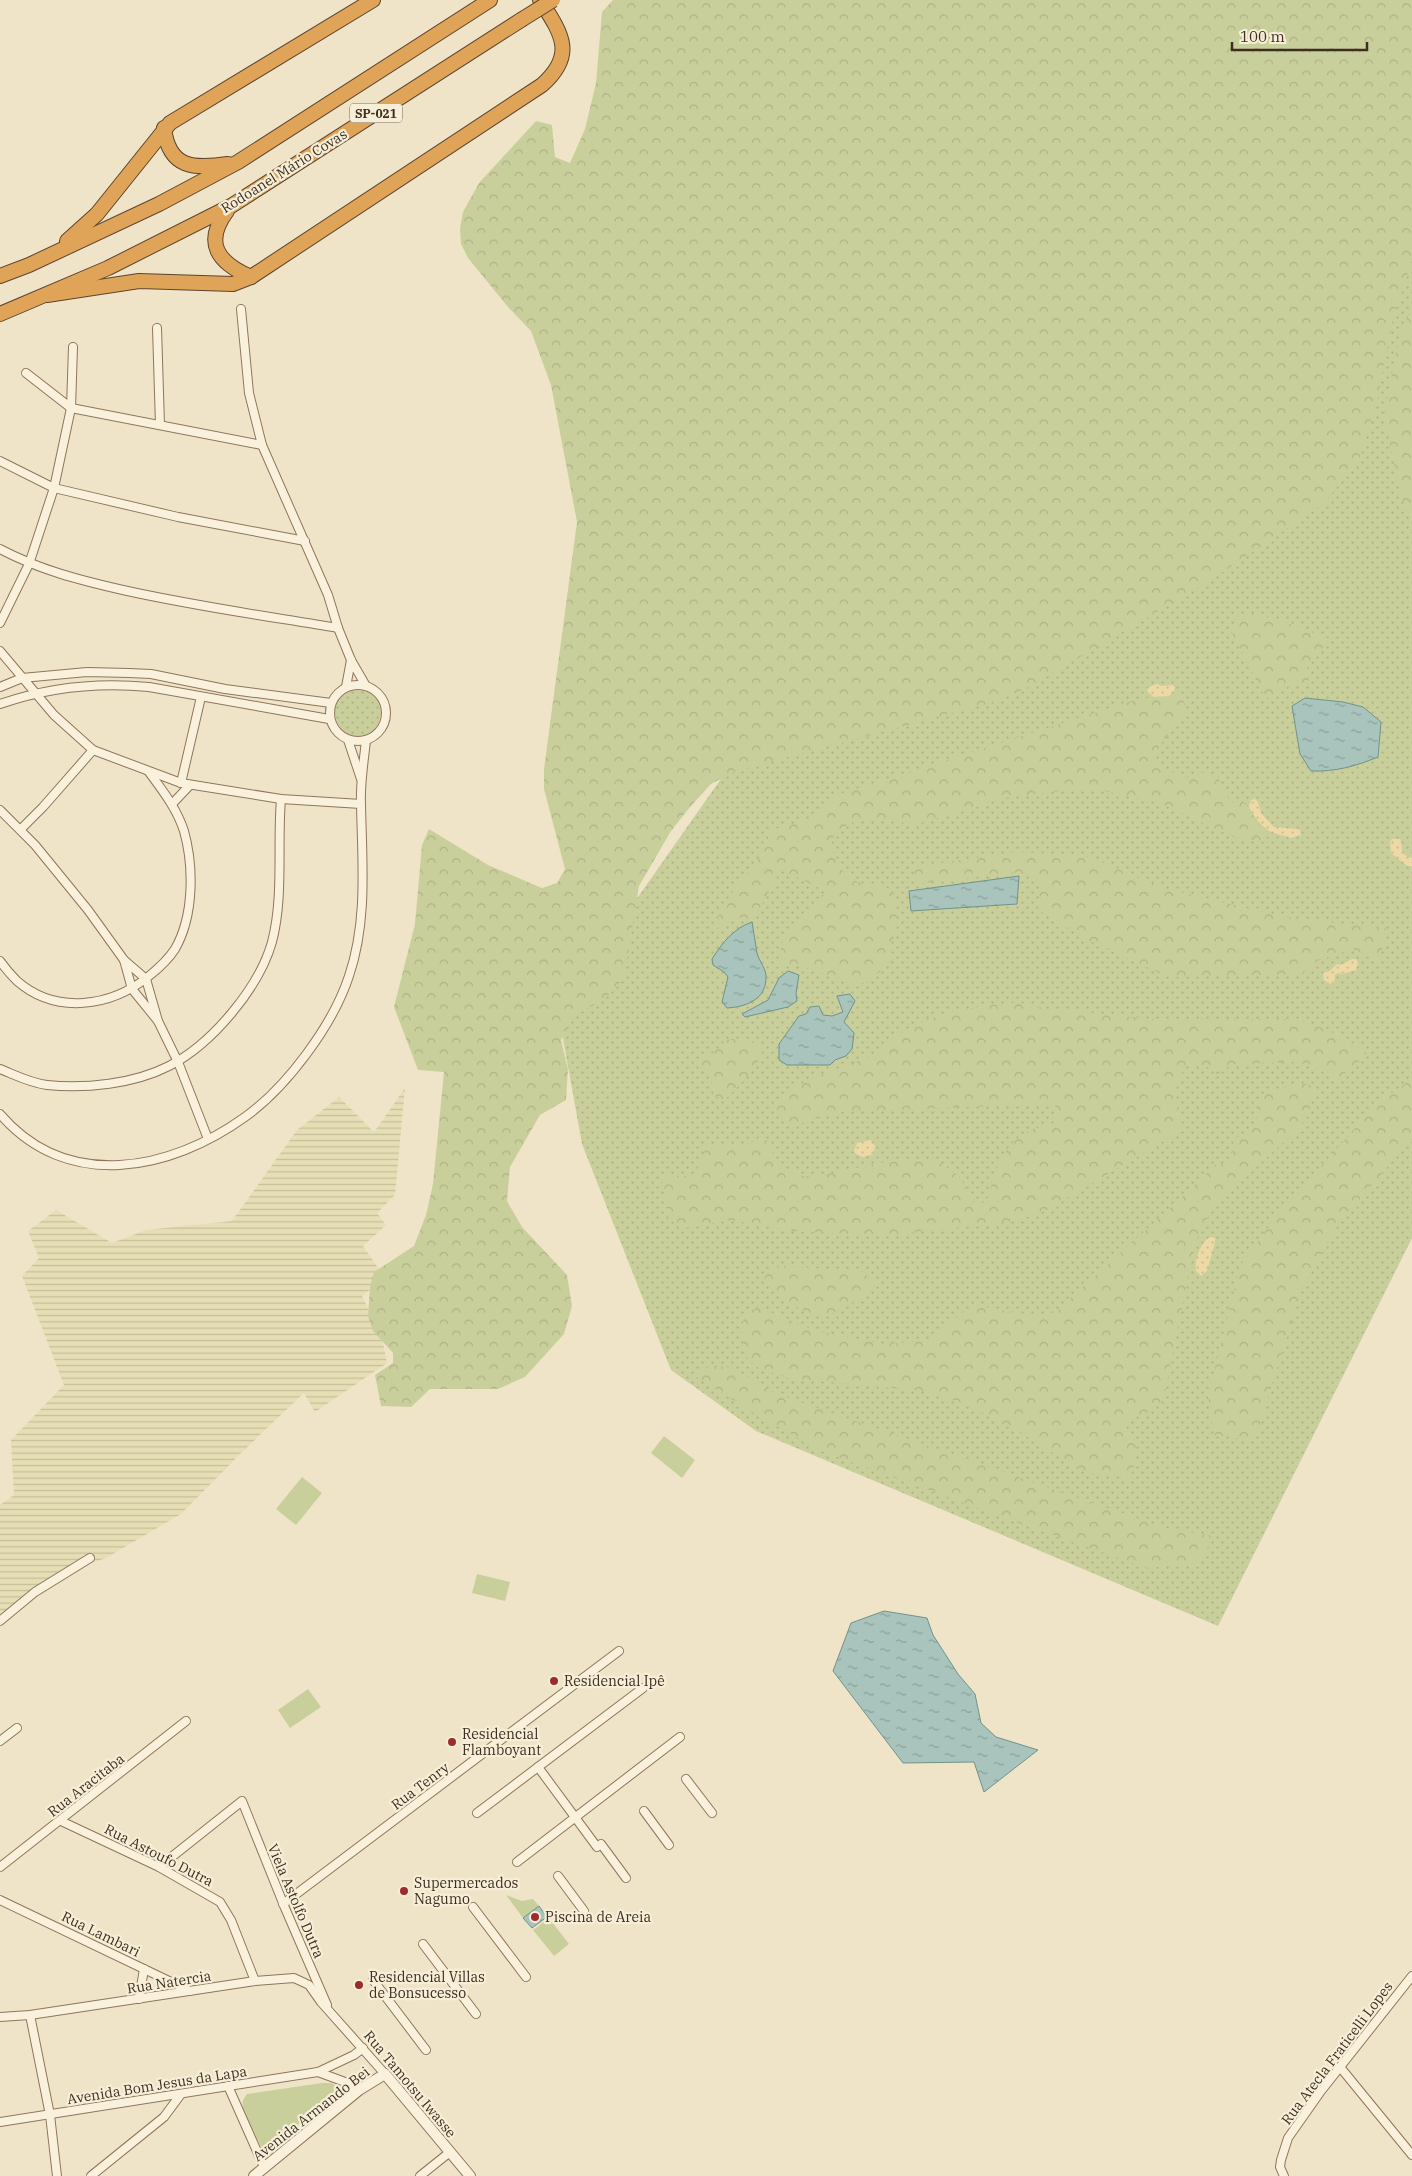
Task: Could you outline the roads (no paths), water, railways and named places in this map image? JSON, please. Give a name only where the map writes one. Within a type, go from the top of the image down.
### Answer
[{"type":"highway","points":[[29,265],[67,241],[86,225],[164,128],[196,105],[373,0]]},
{"type":"highway","name":"SP-021","points":[[0,276],[29,265],[159,204],[238,162],[490,0]]},
{"type":"highway","points":[[47,295],[139,281],[233,284],[251,277],[542,85],[560,63],[564,48],[562,38],[540,0]]},
{"type":"highway","name":"Rodoanel Mário Covas","points":[[0,314],[151,248],[231,206],[553,0]]},
{"type":"highway","points":[[164,128],[169,150],[180,162],[206,167],[238,162]]},
{"type":"highway","points":[[231,206],[218,222],[215,231],[217,248],[229,266],[251,277]]},
{"type":"street","points":[[241,309],[250,393],[262,445],[328,595],[338,628],[351,660],[366,686],[381,696],[385,704],[386,714],[380,730],[366,740],[348,740],[340,736],[329,719],[331,703],[337,694],[346,687],[366,686]]},
{"type":"street","points":[[157,328],[160,425]]},
{"type":"street","points":[[1,619],[29,564],[54,488],[71,408],[73,347]]},
{"type":"street","points":[[26,372],[71,408],[262,445]]},
{"type":"street","points":[[0,461],[54,488],[178,517],[305,541]]},
{"type":"street","points":[[0,549],[29,564],[65,576],[164,599],[338,628]]},
{"type":"street","points":[[0,651],[64,726],[93,750],[190,785],[281,799],[361,804]]},
{"type":"street","points":[[346,687],[351,660]]},
{"type":"street","points":[[0,687],[22,678],[87,672],[151,674],[226,689],[331,703]]},
{"type":"street","points":[[0,704],[35,693],[65,688],[124,685],[149,687],[202,698],[329,719]]},
{"type":"street","points":[[181,783],[202,698]]},
{"type":"street","points":[[348,740],[362,781]]},
{"type":"street","points":[[0,1114],[26,1139],[44,1151],[86,1164],[110,1166],[134,1164],[179,1152],[208,1139],[246,1116],[290,1073],[323,1031],[341,1000],[350,974],[362,908],[364,866],[361,804],[366,740]]},
{"type":"street","points":[[21,829],[93,750]]},
{"type":"street","points":[[0,961],[17,981],[28,988],[54,1000],[70,1004],[101,1001],[132,989],[162,965],[174,950],[188,916],[190,872],[187,847],[184,832],[172,804],[150,772]]},
{"type":"street","points":[[172,804],[190,785]]},
{"type":"street","points":[[0,1069],[27,1080],[46,1085],[92,1086],[147,1074],[170,1066],[212,1033],[230,1015],[258,976],[266,960],[279,904],[281,799]]},
{"type":"street","points":[[0,810],[21,829],[88,910],[124,960],[146,979],[158,1021],[177,1060],[208,1139]]},
{"type":"street","points":[[124,960],[132,989],[158,1021]]},
{"type":"street","points":[[0,1620],[35,1592],[90,1558]]},
{"type":"street","name":"Rua Tenry","points":[[283,1904],[619,1651]]},
{"type":"street","points":[[477,1813],[643,1688]]},
{"type":"street","name":"Rua Aracitaba","points":[[0,1867],[186,1721]]},
{"type":"street","points":[[0,1741],[17,1728]]},
{"type":"street","points":[[517,1862],[680,1737]]},
{"type":"street","points":[[538,1767],[575,1818],[626,1878]]},
{"type":"street","points":[[686,1779],[712,1813]]},
{"type":"street","name":"Viela Astolfo Dutra","points":[[159,1867],[242,1801],[283,1904],[329,2010]]},
{"type":"street","points":[[644,1811],[669,1845]]},
{"type":"street","name":"Rua Astoufo Dutra","points":[[61,1821],[159,1867],[220,1902],[231,1920],[255,1981]]},
{"type":"street","points":[[558,1876],[584,1911]]},
{"type":"street","name":"Rua Lambari","points":[[0,1900],[190,1991]]},
{"type":"street","points":[[473,1908],[526,1977]]},
{"type":"street","points":[[423,1944],[476,2014]]},
{"type":"street","points":[[139,1999],[144,1969]]},
{"type":"street","name":"Rua Atecla Fraticelli Lopes","points":[[1284,2176],[1280,2167],[1288,2138],[1340,2067],[1412,1976]]},
{"type":"street","name":"Rua Natercia","points":[[0,2017],[30,2015],[255,1981],[294,1978],[304,1981],[309,1985],[329,2010]]},
{"type":"street","points":[[373,1980],[426,2050]]},
{"type":"street","name":"Rua Tamotsu Iwasse","points":[[329,2010],[470,2176]]},
{"type":"street","points":[[30,2015],[50,2115],[57,2176]]},
{"type":"street","name":"Avenida Bom Jesus da Lapa","points":[[0,2122],[318,2072],[354,2055],[363,2048]]},
{"type":"street","points":[[1340,2067],[1412,2155]]},
{"type":"street","points":[[318,2072],[359,2090]]},
{"type":"street","name":"Avenida Armando Bei","points":[[254,2176],[359,2090],[385,2074]]},
{"type":"street","points":[[228,2086],[264,2168]]},
{"type":"street","points":[[91,2176],[164,2117],[181,2094]]},
{"type":"street","points":[[420,2176],[450,2152]]},
{"type":"water","points":[[1305,698],[1343,702],[1363,707],[1381,722],[1378,757],[1345,768],[1311,771],[1300,754],[1292,706]]},
{"type":"water","points":[[1019,876],[1017,904],[911,911],[909,891]]},
{"type":"water","points":[[752,922],[757,953],[766,975],[765,986],[753,1001],[741,1006],[727,1008],[722,1002],[728,977],[713,965],[712,959],[729,937],[740,928]]},
{"type":"water","points":[[788,971],[799,975],[796,993],[797,1001],[788,1007],[745,1017],[742,1014],[768,1000],[779,978]]},
{"type":"water","points":[[850,994],[855,1001],[844,1022],[854,1033],[852,1049],[846,1056],[835,1060],[830,1065],[787,1065],[779,1060],[779,1044],[799,1016],[806,1014],[810,1007],[819,1006],[823,1015],[832,1016],[843,1012],[837,996]]},
{"type":"water","points":[[884,1611],[927,1618],[933,1635],[958,1674],[975,1694],[981,1723],[996,1737],[1038,1750],[984,1792],[974,1762],[903,1763],[833,1671],[851,1623]]},
{"type":"water","name":"Piscina de Areia","points":[[539,1906],[547,1917],[532,1928],[523,1918]]},
{"type":"place","name":"Residencial Ipê","points":[[554,1681]]},
{"type":"place","name":"Residencial Flamboyant","points":[[452,1742]]},
{"type":"place","name":"Supermercados Nagumo","points":[[404,1891]]},
{"type":"place","name":"Piscina de Areia","points":[[535,1917]]},
{"type":"place","name":"Residencial Villas de Bonsucesso","points":[[359,1985]]}]
